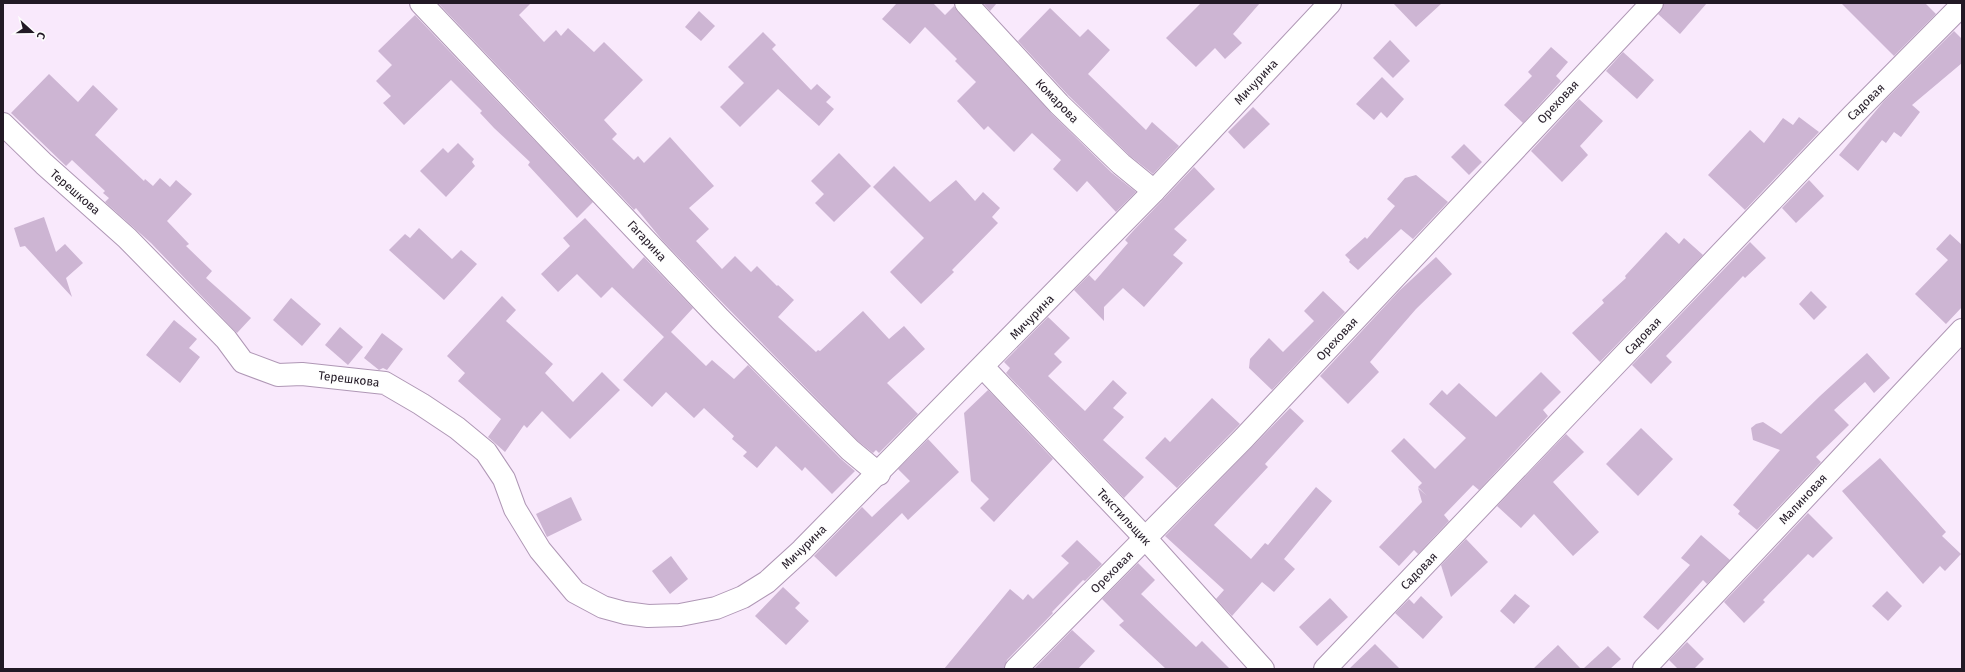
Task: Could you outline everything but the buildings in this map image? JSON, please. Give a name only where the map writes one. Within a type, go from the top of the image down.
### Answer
[{"type":"street","name":"Гагарина","points":[[421,3],[720,319],[850,450],[879,474]]},
{"type":"street","name":"Комарова","points":[[966,3],[1059,104],[1121,164],[1154,191]]},
{"type":"street","name":"Мичурина","points":[[716,608],[743,597],[767,582],[879,474],[1154,191],[1330,3]]},
{"type":"street","name":"Ореховая","points":[[1016,669],[1146,539],[1346,330],[1652,3]]},
{"type":"street","name":"Садовая","points":[[1325,669],[1853,115],[1962,5]]},
{"type":"street","name":"Терешкова","points":[[3,124],[44,164],[127,238],[226,339],[243,362],[278,375],[302,374],[385,383],[421,404],[457,428],[486,452],[504,479],[516,509],[540,550],[575,592],[603,607],[625,613],[648,616],[680,615],[716,608]]},
{"type":"street","name":"Малиновая","points":[[1644,669],[1962,330]]},
{"type":"street","name":"Текстильщик","points":[[983,367],[1146,539],[1263,669]]}]
